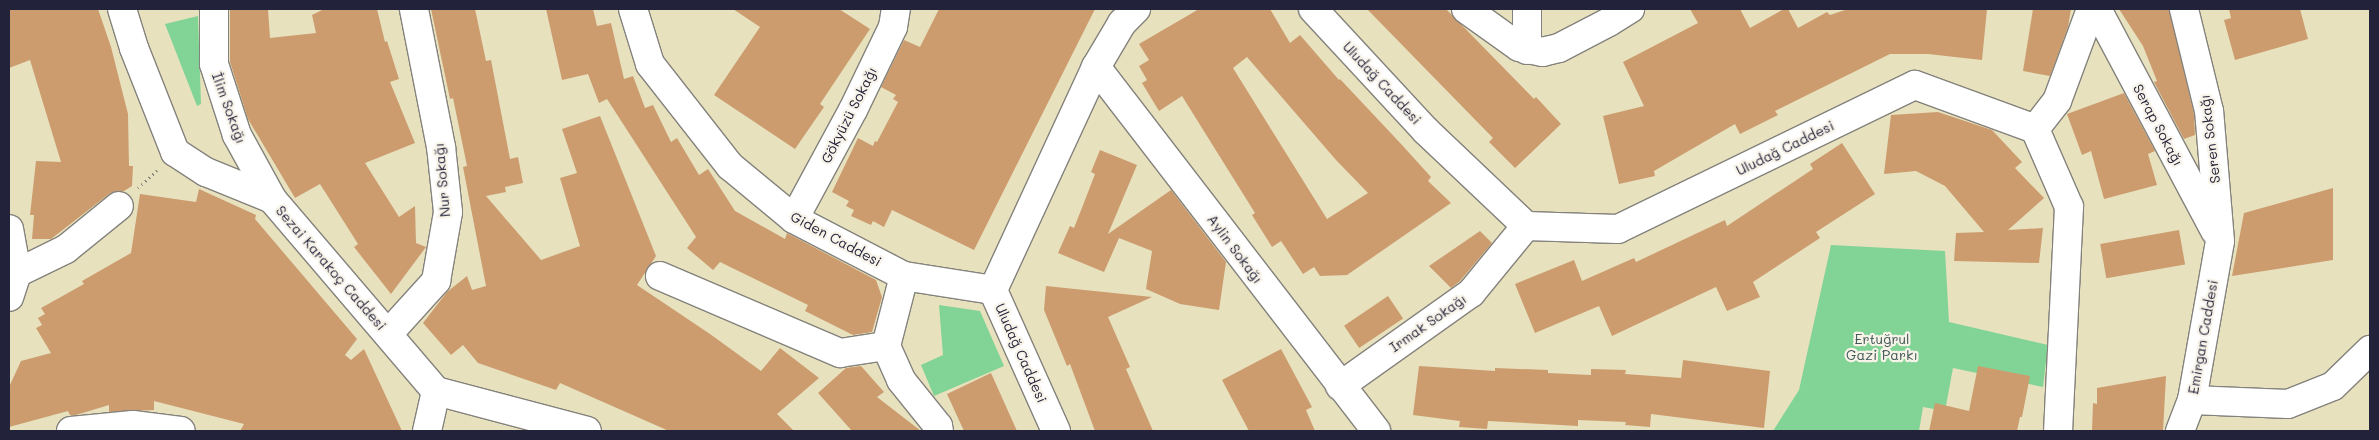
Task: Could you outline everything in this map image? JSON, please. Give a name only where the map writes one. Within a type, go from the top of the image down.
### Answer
[{"type":"street","points":[[122,9],[134,48],[175,152]]},
{"type":"street","name":"İlim Sokağı","points":[[214,9],[214,64],[236,135],[272,200]]},
{"type":"street","name":"Nur Sokağı","points":[[388,334],[436,281],[448,212],[440,147],[414,9]]},
{"type":"street","name":"Giden Caddesi","points":[[633,9],[650,64],[730,166],[794,219],[904,276],[993,290]]},
{"type":"street","name":"Gökyüzü Sokağı","points":[[794,219],[853,110],[893,27],[896,9]]},
{"type":"street","name":"Uludağ Caddesi","points":[[1056,431],[993,290],[1096,67],[1122,23],[1136,9]]},
{"type":"street","name":"Uludağ Caddesi","points":[[1313,9],[1425,130],[1526,226],[1618,229],[1915,85],[2035,130]]},
{"type":"street","points":[[1466,9],[1501,36],[1527,50],[1542,52],[1559,48],[1630,9]]},
{"type":"street","points":[[1527,9],[1527,50]]},
{"type":"street","points":[[2058,431],[2069,207],[2035,130],[2057,101],[2091,9]]},
{"type":"street","name":"Serap Sokağı","points":[[2097,9],[2220,241]]},
{"type":"street","name":"Seren Sokağı","points":[[2184,9],[2210,111],[2220,241]]},
{"type":"street","name":"Aylin Sokağı","points":[[1096,67],[1376,431]]},
{"type":"street","name":"Sezai Karakoç Caddesi","points":[[175,152],[206,172],[272,200],[436,391]]},
{"type":"street","points":[[13,285],[66,249],[119,206]]},
{"type":"street","name":"Irmak Sokağı","points":[[1340,386],[1471,293],[1526,226]]},
{"type":"street","points":[[9,229],[13,285]]},
{"type":"street","name":"Emirgan Caddesi","points":[[2180,431],[2192,400],[2220,241]]},
{"type":"street","points":[[660,276],[840,353],[886,346]]},
{"type":"street","points":[[904,276],[886,346],[901,380],[938,426],[939,431]]},
{"type":"street","points":[[2192,400],[2288,404],[2333,386],[2370,350]]},
{"type":"street","points":[[427,431],[436,391],[587,431]]},
{"type":"street","points":[[71,431],[133,425],[181,431]]},
{"type":"path","points":[[119,206],[175,152]]},
{"type":"green space","points":[[198,16],[201,104],[197,106],[165,24]]},
{"type":"green space","name":"Ertuğrul Gazi Parkı","points":[[1831,245],[1945,251],[1949,322],[2048,345],[2043,387],[1953,368],[1945,411],[1923,407],[1919,431],[1773,431],[1799,390]]},
{"type":"green space","points":[[939,305],[980,311],[1004,366],[934,396],[921,365],[943,355]]},
{"type":"building","points":[[9,9],[98,9],[111,47],[128,114],[129,166],[133,166],[132,186],[124,191],[116,191],[109,194],[51,239],[32,239],[34,215],[30,215],[36,161],[61,162],[30,60],[9,68]]},
{"type":"building","points":[[230,9],[268,9],[270,38],[316,33],[312,15],[324,9],[377,9],[385,42],[387,41],[399,79],[390,82],[415,143],[365,163],[399,217],[415,206],[416,243],[426,247],[391,294],[354,247],[358,244],[320,184],[295,198],[248,119],[230,62]]},
{"type":"building","points":[[431,9],[475,9],[486,61],[491,60],[510,159],[518,157],[523,183],[505,187],[506,192],[486,196],[541,260],[580,246],[560,178],[577,173],[562,129],[600,116],[656,256],[637,285],[761,371],[780,348],[819,378],[777,414],[794,431],[669,431],[560,383],[556,390],[478,363],[463,345],[451,355],[423,323],[447,292],[467,276],[472,290],[486,286],[463,167],[467,166],[453,98],[450,99]]},
{"type":"building","points":[[546,9],[593,9],[597,26],[611,23],[624,79],[633,76],[645,108],[653,105],[671,142],[677,138],[699,175],[708,169],[735,211],[785,239],[787,233],[876,280],[882,297],[872,332],[853,335],[805,311],[808,305],[720,262],[713,270],[687,248],[696,237],[607,99],[599,103],[588,74],[562,80]]},
{"type":"building","points":[[733,9],[839,9],[870,29],[820,104],[824,107],[795,149],[714,95],[760,27]]},
{"type":"building","points":[[939,9],[1095,9],[974,250],[892,210],[884,227],[873,221],[871,225],[851,216],[854,210],[846,206],[849,201],[832,192],[858,138],[873,146],[875,141],[877,142],[898,102],[893,99],[896,95],[881,87],[904,40],[920,47]]},
{"type":"building","points":[[1199,9],[1270,9],[1290,43],[1300,35],[1339,80],[1431,177],[1428,181],[1451,203],[1347,275],[1320,276],[1314,267],[1303,274],[1281,241],[1272,247],[1252,215],[1255,213],[1182,96],[1159,111],[1142,83],[1147,80],[1139,66],[1149,60],[1139,44]],"holes":[[[1247,57],[1336,160],[1368,193],[1327,219],[1233,68]]]},
{"type":"building","points":[[1367,9],[1446,9],[1561,124],[1515,168],[1489,142],[1493,138]]},
{"type":"building","points":[[1690,9],[1740,9],[1750,28],[1784,9],[1788,9],[1798,28],[1827,12],[1830,15],[1848,9],[1987,9],[1982,60],[1928,54],[1890,54],[1775,111],[1778,115],[1740,134],[1735,124],[1654,171],[1655,176],[1619,184],[1603,116],[1644,106],[1623,62],[1698,23]]},
{"type":"building","points":[[2033,9],[2071,9],[2068,27],[2050,76],[2023,71]]},
{"type":"building","points":[[2119,9],[2169,9],[2194,114],[2195,135],[2184,139],[2154,82],[2157,81],[2143,46]]},
{"type":"building","points":[[2229,9],[2300,9],[2308,39],[2235,60],[2224,20],[2231,18]]},
{"type":"building","points":[[2124,93],[2155,151],[2148,154],[2157,185],[2104,199],[2091,151],[2082,155],[2067,114]]},
{"type":"building","points":[[1938,112],[1992,130],[2022,162],[2015,168],[2044,198],[2008,230],[2043,228],[2039,263],[1954,261],[1956,233],[1984,232],[1945,186],[1916,171],[1884,174],[1891,115]]},
{"type":"building","points":[[1842,143],[1875,194],[1816,232],[1820,238],[1753,282],[1760,297],[1727,311],[1716,287],[1612,336],[1599,306],[1535,333],[1515,284],[1574,260],[1582,281],[1634,258],[1636,262],[1725,220],[1727,226],[1813,169],[1810,164]]},
{"type":"building","points":[[1100,150],[1137,165],[1108,234],[1171,190],[1226,262],[1219,310],[1180,304],[1146,289],[1152,251],[1119,238],[1104,272],[1058,253],[1070,226],[1074,228],[1095,174],[1091,172]]},
{"type":"building","points":[[2333,188],[2333,260],[2232,276],[2244,213]]},
{"type":"building","points":[[199,189],[256,215],[255,219],[357,339],[345,355],[351,360],[364,349],[402,431],[240,431],[244,424],[154,401],[154,410],[109,412],[109,405],[76,415],[70,415],[68,411],[9,427],[9,387],[21,361],[51,353],[36,328],[42,325],[38,318],[45,314],[41,308],[84,284],[82,281],[131,253],[140,194],[196,202]]},
{"type":"building","points":[[2179,230],[2185,264],[2106,278],[2100,244]]},
{"type":"building","points":[[1480,231],[1492,243],[1460,281],[1451,288],[1429,266]]},
{"type":"building","points":[[1046,286],[1152,297],[1108,317],[1130,367],[1126,369],[1153,431],[1095,431],[1070,364],[1067,366],[1044,310]]},
{"type":"building","points":[[1388,296],[1403,318],[1359,348],[1344,326]]},
{"type":"building","points":[[1281,349],[1312,407],[1306,410],[1315,431],[1249,431],[1222,380]]},
{"type":"building","points":[[1683,360],[1770,371],[1764,428],[1651,414],[1650,427],[1625,425],[1626,422],[1578,420],[1578,426],[1488,421],[1487,429],[1459,427],[1460,421],[1413,415],[1419,366],[1495,371],[1495,368],[1548,370],[1548,373],[1591,375],[1591,369],[1626,370],[1625,374],[1681,378]]},
{"type":"building","points":[[861,366],[884,392],[877,397],[921,431],[852,431],[818,393],[846,368]]},
{"type":"building","points":[[1978,366],[2030,376],[2022,417],[2020,417],[2017,431],[1929,431],[1935,403],[1969,411]]},
{"type":"building","points":[[991,373],[1017,431],[964,431],[947,394]]},
{"type":"building","points":[[2166,376],[2163,431],[2092,431],[2093,403],[2097,404],[2097,388]]}]
